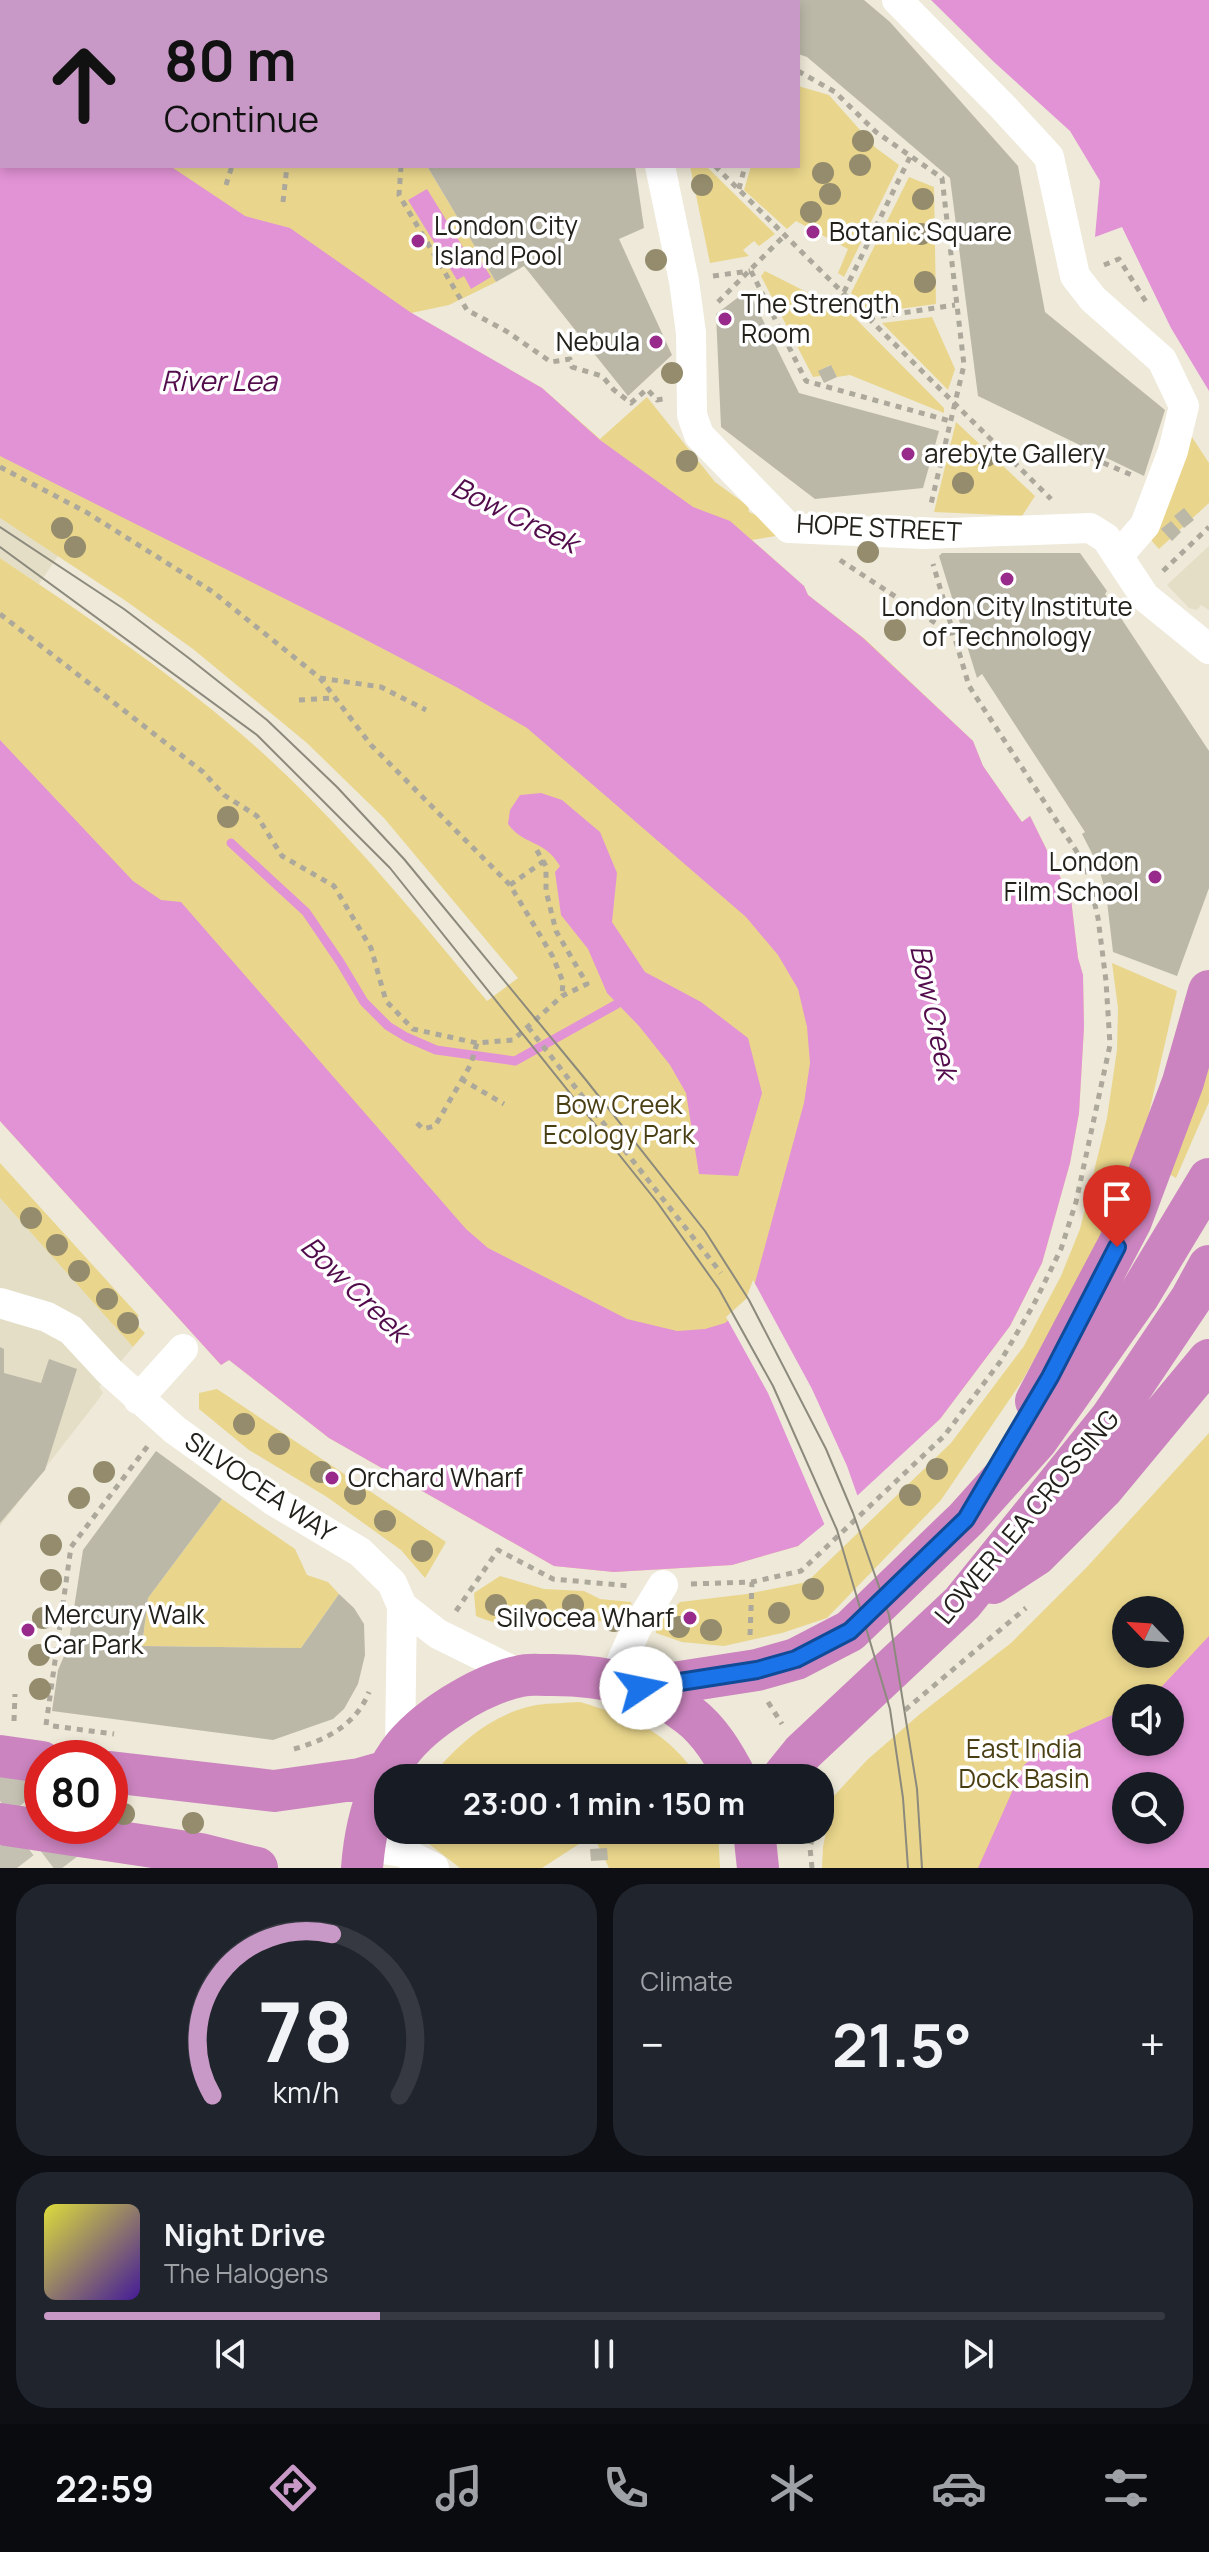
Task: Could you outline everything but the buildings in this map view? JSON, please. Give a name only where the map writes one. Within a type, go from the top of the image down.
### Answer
[{"type":"highway","points":[[966,1519],[1050,1377],[1131,1221],[1183,1082],[1209,991]]},
{"type":"highway","name":"LOWER LEA CROSSING","points":[[627,1684],[757,1670],[796,1659],[850,1631],[966,1519],[1037,1440],[1138,1297],[1209,1179]]},
{"type":"highway","name":"LOWER LEA CROSSING","points":[[793,1764],[962,1603],[1111,1418],[1191,1299],[1209,1266]]},
{"type":"highway","points":[[962,1603],[1036,1555],[1102,1489],[1209,1360]]},
{"type":"highway","points":[[128,1757],[274,1791],[360,1779],[394,1761],[440,1714],[477,1692],[521,1675],[568,1675],[627,1684],[689,1715],[729,1764]]},
{"type":"highway","points":[[13,1734],[41,1737]]},
{"type":"highway","points":[[363,1857],[373,1806],[394,1761]]},
{"type":"highway","points":[[0,1824],[200,1854],[257,1868]]},
{"type":"highway","points":[[755,1844],[758,1868]]},
{"type":"street","points":[[897,0],[1049,157],[1075,276],[1093,299],[1162,360],[1184,406],[1173,451],[1145,525],[1119,555]]},
{"type":"street","name":"HOPE STREET","points":[[660,168],[691,328],[692,415],[699,435],[789,528],[924,534],[1081,527]]},
{"type":"street","points":[[1081,527],[1090,528],[1106,538],[1145,597],[1207,641]]},
{"type":"street","name":"SILVOCEA WAY","points":[[0,1303],[47,1317],[71,1330],[138,1399],[186,1456],[274,1501],[360,1552],[392,1583],[402,1606],[438,1634],[521,1675]]},
{"type":"street","points":[[138,1399],[183,1349]]},
{"type":"street","points":[[627,1684],[636,1629],[663,1585]]},
{"type":"street","points":[[394,1761],[402,1606]]},
{"type":"street","points":[[363,1857],[402,1852],[434,1868]]},
{"type":"path","points":[[451,1618],[498,1550],[553,1579],[621,1586],[752,1582],[801,1571],[944,1436],[1000,1362],[1061,1249],[1076,1202],[1110,1045],[1098,918],[1086,866],[969,686],[924,534],[964,365],[942,178],[876,132],[835,92],[800,72]]},
{"type":"path","points":[[844,292],[911,155]]},
{"type":"path","points":[[226,185],[231,168]]},
{"type":"path","points":[[283,202],[287,168]]},
{"type":"path","points":[[401,168],[399,195],[467,310],[506,331],[551,362],[570,359],[572,367],[602,376],[631,403],[647,389],[657,400],[692,395]]},
{"type":"path","points":[[717,168],[1081,527]]},
{"type":"path","points":[[739,190],[744,168]]},
{"type":"path","points":[[691,328],[784,236]]},
{"type":"path","points":[[684,281],[751,271]]},
{"type":"path","points":[[751,271],[806,381],[950,421]]},
{"type":"path","points":[[868,318],[955,305]]},
{"type":"path","points":[[1008,456],[1071,458],[1085,455],[1110,466]]},
{"type":"path","points":[[0,467],[86,512],[213,592],[320,678],[371,745],[510,885],[553,957],[563,982],[562,996]]},
{"type":"path","points":[[1157,577],[1209,527]]},
{"type":"path","points":[[798,529],[853,570],[954,635]]},
{"type":"path","points":[[0,614],[203,772],[224,795],[257,816],[282,856],[334,886],[371,948],[386,1001],[413,1029],[477,1043],[513,1040],[562,996],[587,984],[556,931],[546,891],[544,861],[536,849]]},
{"type":"path","points":[[320,678],[381,687],[426,710]]},
{"type":"path","points":[[299,700],[334,698]]},
{"type":"path","points":[[510,885],[544,861]]},
{"type":"path","points":[[528,1027],[721,1273]]},
{"type":"path","points":[[417,1123],[423,1129],[435,1126],[471,1064],[477,1043]]},
{"type":"path","points":[[461,1079],[504,1104]]},
{"type":"path","points":[[41,1737],[71,1547],[154,1438]]},
{"type":"path","points":[[751,1645],[752,1582]]},
{"type":"path","points":[[284,1752],[318,1741],[342,1728],[354,1718],[368,1697],[372,1684]]},
{"type":"path","points":[[13,1734],[15,1694]]},
{"type":"path","points":[[766,1698],[783,1725]]},
{"type":"path","points":[[0,1722],[13,1734]]},
{"type":"path","points":[[811,1844],[812,1868]]},
{"type":"shaded area","points":[[0,518],[58,556],[39,584],[0,558]]},
{"type":"shaded area","points":[[1209,546],[1209,610],[1201,605],[1197,610],[1189,608],[1167,585]]},
{"type":"shaded area","points":[[0,1198],[133,1347],[99,1387],[103,1393],[98,1400],[0,1526]]},
{"type":"green space","points":[[800,87],[829,95],[876,148],[899,165],[844,277],[838,273],[848,249],[796,221],[787,229],[744,190],[750,168],[800,168]]},
{"type":"green space","points":[[40,168],[428,168],[496,282],[449,305],[411,313],[542,388],[600,439],[647,397],[715,482],[748,506],[749,512],[780,526],[782,535],[752,540],[804,586],[808,595],[865,639],[973,741],[983,766],[1022,822],[1030,816],[1071,899],[1083,975],[1084,1027],[1079,1113],[1070,1163],[1042,1263],[1010,1326],[940,1419],[798,1546],[732,1565],[614,1572],[554,1566],[329,1438],[229,1360],[221,1365],[0,1121],[536,1488],[1034,1187]]},
{"type":"green space","points":[[690,168],[708,168],[775,234],[759,246],[754,241],[743,250],[749,256],[710,263]]},
{"type":"green space","points":[[909,177],[934,187],[936,304],[869,313],[851,293]]},
{"type":"green space","points":[[765,271],[852,315],[944,408],[944,413],[850,375],[837,377],[830,365],[819,371],[821,376],[813,377],[761,276]]},
{"type":"green space","points":[[932,317],[955,369],[948,390],[882,323]]},
{"type":"green space","name":"Bow Creek Ecology Park","points":[[0,363],[393,577],[860,993],[842,1316],[560,1359],[0,804],[0,558],[153,664],[240,733],[338,828],[487,1001],[518,978],[384,818],[307,743],[193,649],[0,518]]},
{"type":"green space","points":[[956,422],[1035,496],[1022,516],[934,512]]},
{"type":"green space","points":[[1186,428],[1209,463],[1209,503],[1159,549],[1151,540]]},
{"type":"green space","points":[[1112,963],[1177,991],[1146,1126],[1122,1190],[1074,1290],[1022,1381],[941,1500],[827,1618],[782,1633],[724,1646],[682,1642],[656,1633],[656,1625],[680,1602],[747,1594],[807,1582],[951,1443],[1024,1346],[1061,1276],[1080,1229],[1107,1118],[1117,1050],[1118,1008]]},
{"type":"green space","points":[[1209,1041],[1209,1102],[1176,1178],[1169,1174]]},
{"type":"green space","points":[[0,1163],[139,1316],[133,1321],[145,1333],[133,1347],[0,1198]]},
{"type":"green space","points":[[217,1389],[446,1542],[425,1578],[401,1550],[327,1497],[249,1450],[199,1409],[199,1393]]},
{"type":"green space","name":"East India Dock Basin","points":[[1209,1433],[1209,1868],[822,1868],[824,1844],[834,1844],[834,1796],[867,1760],[920,1714],[1011,1643],[1087,1567]]},
{"type":"green space","points":[[222,1499],[295,1549],[307,1575],[328,1582],[339,1594],[301,1648],[142,1646],[148,1598]]},
{"type":"green space","points":[[500,1576],[544,1589],[584,1591],[600,1599],[631,1602],[632,1607],[620,1623],[547,1620],[506,1623],[476,1616],[474,1593]]},
{"type":"green space","points":[[580,1702],[632,1720],[661,1737],[688,1764],[443,1764],[464,1742],[490,1723],[536,1705]]},
{"type":"green space","points":[[429,1844],[579,1844],[542,1868],[460,1868]]},
{"type":"green space","points":[[597,1844],[719,1844],[720,1868],[609,1868]]},
{"type":"water","points":[[931,0],[1209,0],[1209,391],[1171,328],[1122,227],[1095,237],[1100,181],[1070,131]]},
{"type":"water","name":"River Lea","points":[[0,168],[173,168],[245,216],[290,228],[410,312],[542,388],[600,440],[693,507],[730,521],[804,586],[808,595],[863,638],[973,741],[983,766],[1022,822],[1030,816],[1071,899],[1083,975],[1084,1027],[1079,1113],[1070,1163],[1042,1263],[1010,1326],[940,1419],[798,1546],[732,1565],[614,1572],[554,1566],[329,1438],[229,1360],[221,1365],[0,1121],[0,740],[133,881],[161,900],[181,902],[466,1229],[488,1248],[627,1319],[677,1331],[705,1329],[725,1323],[750,1301],[804,1103],[810,1063],[807,1027],[798,989],[778,955],[746,917],[527,728],[349,631],[0,456]]},
{"type":"water","points":[[427,189],[474,265],[481,261],[491,277],[471,289],[464,276],[457,280],[408,200]]},
{"type":"water","points":[[541,793],[562,800],[600,832],[617,873],[612,922],[645,972],[701,1002],[748,1038],[762,1093],[738,1176],[699,1174],[686,1093],[670,1065],[607,993],[588,949],[561,915],[555,872],[560,866],[541,846],[521,836],[508,824],[510,810],[520,795]]},
{"type":"water","name":"East India Dock Basin","points":[[1209,1636],[1209,1868],[978,1868],[1024,1765],[1051,1742],[1112,1715],[1112,1756],[1184,1756],[1184,1684],[1164,1684],[1179,1668],[1184,1668],[1184,1663]]},
{"type":"pier","points":[[753,1280],[812,1389],[859,1500],[826,1528],[768,1393],[726,1317],[746,1299]]},
{"type":"waterway","points":[[231,843],[306,912],[364,1002],[388,1026],[436,1050],[515,1061],[617,1004]]},
{"type":"tunnel","points":[[0,1768],[24,1797]]},
{"type":"tunnel","points":[[62,1844],[80,1868]]},
{"type":"tunnel","points":[[0,1846],[17,1868]]},
{"type":"tram line","points":[[0,527],[124,609],[190,659],[267,720],[337,787],[404,859],[586,1080],[705,1231],[749,1300],[826,1449],[853,1513],[889,1615],[917,1789],[922,1868]]},
{"type":"tram line","points":[[0,547],[257,735],[390,868],[657,1202],[719,1289],[773,1386],[837,1530],[890,1709],[903,1798],[908,1868]]},
{"type":"place","name":"Botanic Square","points":[[813,232]]},
{"type":"place","name":"London City Island Pool","points":[[418,241]]},
{"type":"place","name":"The Strength Room","points":[[725,319]]},
{"type":"place","name":"Nebula","points":[[656,342]]},
{"type":"place","name":"arebyte Gallery","points":[[908,454]]},
{"type":"place","name":"London City Institute of Technology","points":[[1007,579]]},
{"type":"place","name":"London Film School","points":[[1155,877]]},
{"type":"place","name":"Orchard Wharf","points":[[332,1478]]},
{"type":"place","name":"Silvocea Wharf","points":[[690,1618]]},
{"type":"place","name":"Mercury Walk Car Park","points":[[28,1630]]},
{"type":"route","points":[[641,1688],[757,1670],[796,1659],[850,1631],[966,1519],[1050,1377],[1117,1247]]},
{"type":"water label","name":"Bow Creek","points":[[515,515]]},
{"type":"water label","name":"Bow Creek","points":[[934,1012]]},
{"type":"water label","name":"Bow Creek","points":[[355,1289]]}]
